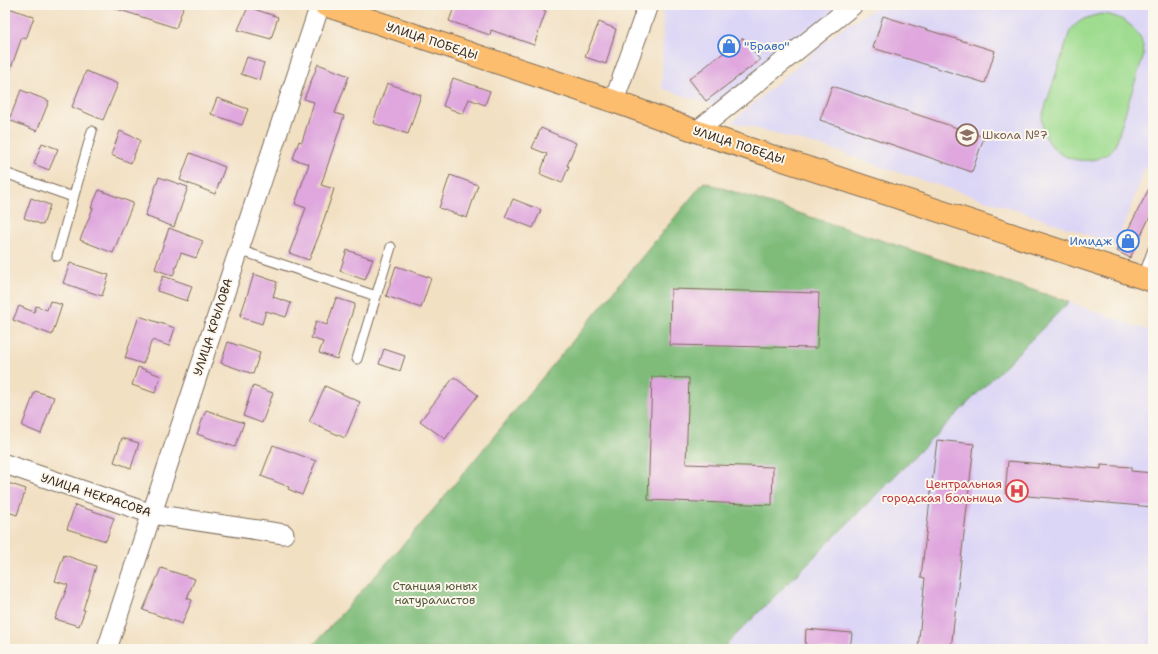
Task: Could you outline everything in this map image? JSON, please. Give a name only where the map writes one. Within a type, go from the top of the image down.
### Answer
[{"type":"main road","name":"УЛИЦА ПОБЕДЫ","points":[[325,5],[1150,278]]},
{"type":"main road","name":"УЛИЦА ПОБЕДЫ","points":[[337,5],[615,98],[699,130]]},
{"type":"street","name":"УЛИЦА КРЫЛОВА","points":[[107,649],[320,5]]},
{"type":"street","points":[[615,98],[648,5]]},
{"type":"street","points":[[699,130],[853,5]]},
{"type":"street","name":"УЛИЦА НЕКРАСОВА","points":[[5,464],[152,514],[284,534]]},
{"type":"lane","points":[[57,256],[92,131]]},
{"type":"lane","points":[[5,173],[74,197]]},
{"type":"lane","points":[[357,358],[391,247]]},
{"type":"lane","points":[[1150,278],[1153,249]]},
{"type":"lane","points":[[239,250],[376,296]]},
{"type":"shaded area","name":"\"Браво\"","points":[[663,5],[842,5],[726,110],[662,88]]},
{"type":"shaded area","name":"Школа №7","points":[[880,5],[1153,5],[1153,148],[1116,245],[1023,212],[890,170],[832,149],[732,122],[840,29]]},
{"type":"shaded area","name":"Центральная городская больница","points":[[1069,302],[1153,332],[1153,649],[722,649]]},
{"type":"green space","points":[[1101,14],[1117,17],[1131,26],[1141,39],[1144,55],[1114,147],[1109,153],[1095,159],[1072,159],[1058,152],[1051,145],[1044,132],[1042,117],[1070,31],[1076,24],[1083,20],[1091,16]]},
{"type":"green space","name":"Станция юных натуралистов","points":[[704,182],[1069,302],[722,649],[310,649],[424,521]]},
{"type":"building","points":[[115,5],[184,5],[176,28],[114,8]]},
{"type":"building","points":[[455,5],[526,5],[546,11],[534,45],[491,30],[490,35],[449,21]]},
{"type":"building","points":[[248,7],[278,17],[271,39],[238,30]]},
{"type":"building","points":[[9,8],[34,17],[26,39],[22,37],[7,79],[5,78],[5,18]]},
{"type":"building","points":[[883,16],[995,51],[985,83],[873,48]]},
{"type":"building","points":[[599,22],[616,29],[606,64],[585,57]]},
{"type":"building","points":[[743,38],[760,60],[706,101],[689,79]]},
{"type":"building","points":[[247,57],[264,63],[259,80],[241,74]]},
{"type":"building","points":[[318,64],[349,76],[335,113],[344,116],[321,185],[334,189],[322,228],[309,260],[289,253],[306,208],[295,204],[309,164],[293,159],[299,141],[302,142],[314,102],[304,99]]},
{"type":"building","points":[[86,71],[118,84],[103,120],[72,107]]},
{"type":"building","points":[[453,78],[490,91],[485,105],[469,99],[463,114],[443,106]]},
{"type":"building","points":[[387,83],[421,95],[408,134],[373,123]]},
{"type":"building","points":[[832,86],[984,137],[972,172],[820,120]]},
{"type":"building","points":[[21,90],[49,101],[37,131],[9,120]]},
{"type":"building","points":[[217,98],[248,109],[242,125],[211,114]]},
{"type":"building","points":[[541,128],[576,143],[562,183],[540,174],[547,154],[532,148]]},
{"type":"building","points":[[120,131],[140,140],[131,163],[111,155]]},
{"type":"building","points":[[42,143],[58,149],[49,170],[34,164]]},
{"type":"building","points":[[190,153],[225,167],[215,194],[180,180]]},
{"type":"building","points":[[450,175],[478,185],[467,218],[439,208]]},
{"type":"building","points":[[159,177],[188,187],[174,227],[145,216]]},
{"type":"building","points":[[1153,181],[1153,210],[1130,258],[1117,251]]},
{"type":"building","points":[[99,190],[133,203],[113,253],[80,240]]},
{"type":"building","points":[[31,198],[50,205],[43,225],[24,218]]},
{"type":"building","points":[[513,199],[541,210],[533,228],[505,217]]},
{"type":"building","points":[[169,228],[203,241],[196,258],[181,253],[173,276],[155,269]]},
{"type":"building","points":[[347,250],[373,259],[365,280],[340,271]]},
{"type":"building","points":[[70,263],[109,275],[102,296],[63,283]]},
{"type":"building","points":[[396,266],[431,278],[421,308],[386,296]]},
{"type":"building","points":[[254,274],[277,282],[273,297],[291,303],[286,317],[266,311],[262,324],[240,317]]},
{"type":"building","points":[[163,276],[192,286],[187,301],[157,291]]},
{"type":"building","points":[[671,289],[819,293],[817,348],[670,345]]},
{"type":"building","points":[[336,298],[355,304],[337,359],[319,353],[323,342],[311,338],[316,321],[327,325]]},
{"type":"building","points":[[50,301],[62,305],[52,335],[13,320],[19,306],[34,312],[36,306],[47,310]]},
{"type":"building","points":[[139,316],[175,328],[169,346],[152,340],[143,364],[125,358]]},
{"type":"building","points":[[228,342],[260,353],[253,374],[221,363]]},
{"type":"building","points":[[384,349],[405,356],[400,371],[379,364]]},
{"type":"building","points":[[138,367],[161,376],[155,393],[132,385]]},
{"type":"building","points":[[454,377],[478,395],[445,439],[420,421]]},
{"type":"building","points":[[652,377],[689,378],[686,464],[773,467],[772,505],[648,500]]},
{"type":"building","points":[[253,386],[273,393],[262,423],[243,416]]},
{"type":"building","points":[[325,386],[360,402],[345,438],[309,422]]},
{"type":"building","points":[[35,391],[54,397],[41,434],[22,426]]},
{"type":"building","points":[[206,410],[244,423],[235,447],[197,434]]},
{"type":"building","points":[[122,438],[139,443],[131,468],[114,462]]},
{"type":"building","points":[[937,440],[974,444],[951,649],[918,649],[925,578],[921,577]]},
{"type":"building","points":[[273,445],[316,461],[302,495],[288,489],[289,487],[261,476]]},
{"type":"building","points":[[1008,461],[1101,469],[1101,465],[1131,467],[1131,471],[1153,473],[1153,507],[1005,494]]},
{"type":"building","points":[[5,482],[26,489],[17,515],[5,511]]},
{"type":"building","points":[[75,505],[114,518],[106,541],[67,529]]},
{"type":"building","points":[[64,555],[96,566],[83,610],[85,610],[79,626],[55,619],[68,585],[55,581]]},
{"type":"building","points":[[161,568],[195,579],[187,598],[192,600],[182,624],[143,610]]},
{"type":"building","points":[[806,629],[852,633],[850,649],[805,648]]},
{"type":"place","name":"\"Браво\"","points":[[729,46]]},
{"type":"place","name":"Школа №7","points":[[967,135]]},
{"type":"place","name":"Имидж","points":[[1128,241]]},
{"type":"place","name":"Центральная городская больница","points":[[1017,491]]}]
